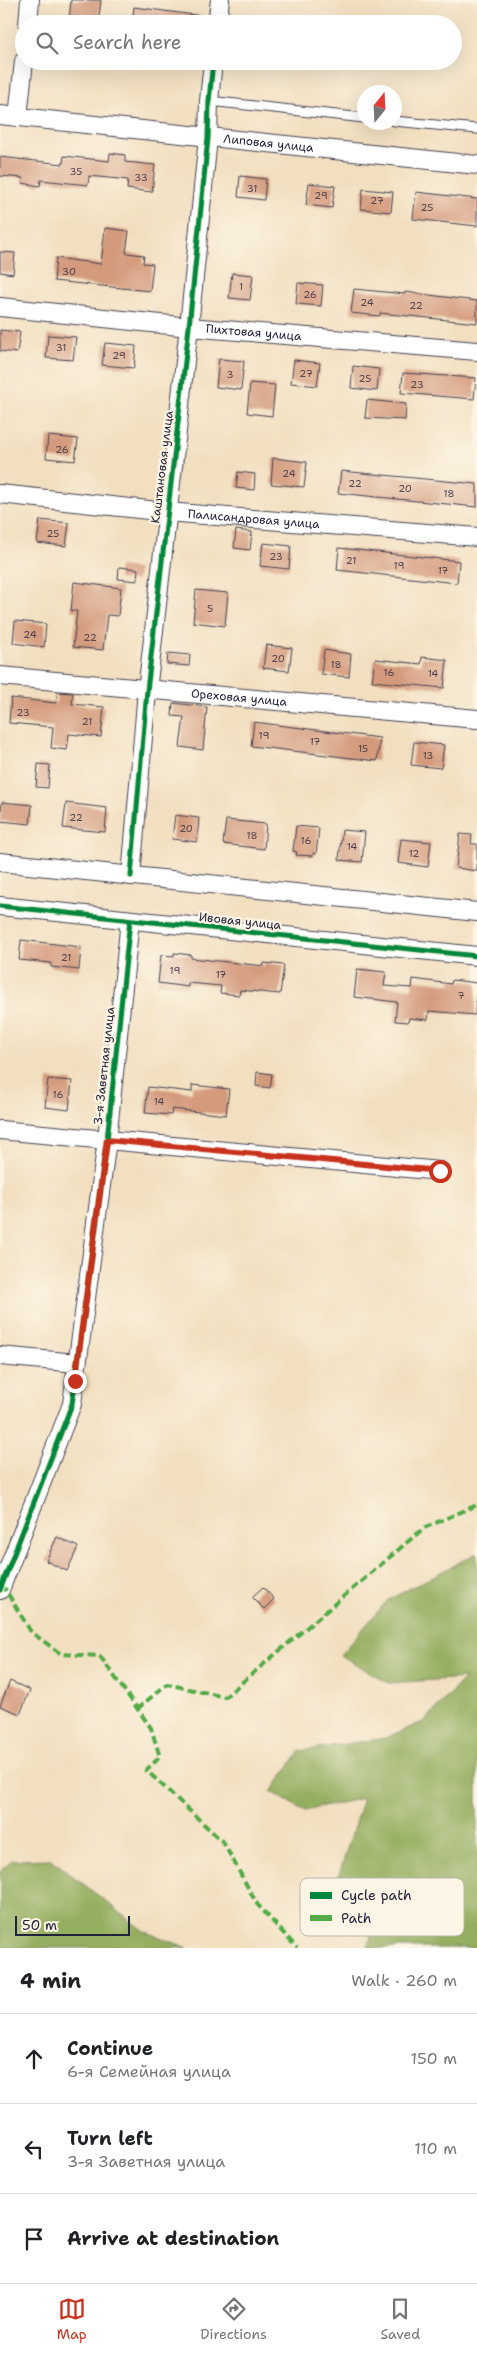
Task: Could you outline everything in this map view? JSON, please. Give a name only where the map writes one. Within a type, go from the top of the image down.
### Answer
[{"type":"street","points":[[29,15],[30,0]]},
{"type":"street","points":[[219,15],[220,0]]},
{"type":"street","points":[[18,117],[23,70]]},
{"type":"street","name":"Каштановая улица","points":[[130,876],[147,691],[189,327],[208,138],[212,70]]},
{"type":"street","name":"Липовая улица","points":[[0,115],[477,165]]},
{"type":"street","name":"Пихтовая улица","points":[[0,307],[189,327],[477,351]]},
{"type":"street","name":"Палисандровая улица","points":[[0,494],[167,512],[477,537]]},
{"type":"street","name":"Ореховая улица","points":[[0,676],[147,691],[477,719]]},
{"type":"street","points":[[0,862],[477,912]]},
{"type":"street","name":"Ивовая улица","points":[[0,906],[477,956]]},
{"type":"street","name":"3-я Заветная улица","points":[[0,1590],[69,1412],[107,1140],[130,920]]},
{"type":"street","points":[[0,1130],[440,1171]]},
{"type":"street","points":[[0,1356],[77,1363]]},
{"type":"lane","points":[[209,101],[357,117]]},
{"type":"lane","points":[[402,122],[477,129]]},
{"type":"green space","points":[[477,1553],[477,1948],[368,1948],[370,1936],[464,1936],[464,1878],[338,1878],[363,1798],[305,1811],[271,1792],[300,1751],[385,1738],[425,1721],[465,1678],[389,1683],[340,1655],[388,1600]]},
{"type":"green space","points":[[51,1859],[144,1931],[188,1948],[0,1948],[0,1873],[12,1860]]},
{"type":"building","points":[[71,0],[101,0],[99,15],[70,15]]},
{"type":"building","points":[[134,7],[194,15],[133,15]]},
{"type":"building","points":[[110,153],[125,155],[125,162],[155,165],[152,192],[127,189],[128,180],[89,176],[88,185],[41,180],[40,186],[22,183],[23,178],[0,176],[0,157],[63,164],[64,156],[109,161]]},
{"type":"building","points":[[240,176],[266,179],[264,200],[238,197]]},
{"type":"building","points":[[309,183],[335,186],[332,208],[306,205]]},
{"type":"building","points":[[363,189],[393,192],[391,212],[361,209]]},
{"type":"building","points":[[416,192],[477,199],[477,226],[413,219]]},
{"type":"building","points":[[105,228],[129,231],[126,253],[144,255],[143,263],[153,264],[150,291],[54,281],[56,258],[101,264]]},
{"type":"building","points":[[0,252],[15,253],[13,274],[0,272]]},
{"type":"building","points":[[232,273],[253,275],[250,300],[229,298]]},
{"type":"building","points":[[298,283],[323,285],[321,306],[296,304]]},
{"type":"building","points":[[354,289],[405,294],[405,292],[477,301],[477,323],[380,313],[380,316],[351,313]]},
{"type":"building","points":[[0,330],[20,332],[17,353],[0,351]]},
{"type":"building","points":[[48,335],[76,337],[73,360],[46,358]]},
{"type":"building","points":[[105,343],[136,346],[134,368],[102,365]]},
{"type":"building","points":[[219,359],[244,361],[241,390],[216,387]]},
{"type":"building","points":[[294,360],[320,363],[317,386],[291,383]]},
{"type":"building","points":[[353,366],[379,369],[377,391],[351,388]]},
{"type":"building","points":[[403,373],[476,378],[474,399],[401,393]]},
{"type":"building","points":[[250,383],[275,385],[272,416],[247,413]]},
{"type":"building","points":[[367,400],[406,404],[405,420],[365,418]]},
{"type":"building","points":[[48,436],[78,439],[75,461],[46,458]]},
{"type":"building","points":[[273,458],[307,462],[304,487],[271,484]]},
{"type":"building","points":[[341,471],[477,484],[477,507],[338,493]]},
{"type":"building","points":[[238,472],[255,474],[254,490],[236,488]]},
{"type":"building","points":[[40,520],[69,523],[66,546],[37,543]]},
{"type":"building","points":[[236,530],[252,532],[250,550],[234,548]]},
{"type":"building","points":[[263,543],[291,546],[289,569],[260,566]]},
{"type":"building","points":[[339,548],[459,561],[457,583],[337,570]]},
{"type":"building","points":[[119,567],[138,569],[137,581],[118,579]]},
{"type":"building","points":[[74,582],[121,588],[118,616],[107,615],[103,650],[73,647],[77,611],[71,611]]},
{"type":"building","points":[[196,590],[228,593],[225,626],[193,622]]},
{"type":"building","points":[[15,621],[46,624],[44,647],[13,643]]},
{"type":"building","points":[[266,645],[292,648],[289,671],[263,668]]},
{"type":"building","points":[[324,650],[351,654],[349,677],[321,674]]},
{"type":"building","points":[[168,653],[190,655],[189,666],[167,664]]},
{"type":"building","points":[[422,657],[447,660],[444,688],[372,681],[375,659],[421,664]]},
{"type":"building","points":[[57,692],[73,693],[72,704],[104,707],[101,737],[69,734],[67,750],[51,748],[53,727],[9,723],[11,698],[56,703]]},
{"type":"building","points":[[173,703],[207,707],[203,750],[180,747],[184,717],[172,716]]},
{"type":"building","points":[[254,722],[380,738],[377,761],[251,746]]},
{"type":"building","points":[[414,742],[444,745],[441,768],[411,765]]},
{"type":"building","points":[[38,764],[50,765],[48,788],[36,787]]},
{"type":"building","points":[[2,802],[32,805],[30,824],[0,821]]},
{"type":"building","points":[[66,803],[107,808],[105,832],[63,828]]},
{"type":"building","points":[[175,815],[199,818],[197,842],[172,839]]},
{"type":"building","points":[[226,820],[266,824],[264,849],[223,844]]},
{"type":"building","points":[[296,826],[319,828],[316,854],[313,853],[313,856],[296,855],[297,852],[293,851]]},
{"type":"building","points":[[342,830],[365,832],[362,862],[339,860]]},
{"type":"building","points":[[460,834],[472,835],[471,844],[477,844],[477,871],[456,868]]},
{"type":"building","points":[[401,839],[431,842],[428,867],[398,863]]},
{"type":"building","points":[[21,940],[81,947],[79,970],[51,967],[51,963],[19,960]]},
{"type":"building","points":[[174,953],[191,955],[191,958],[264,966],[264,963],[284,965],[280,994],[240,990],[239,995],[220,993],[221,986],[188,983],[188,987],[158,983],[161,955],[174,956]]},
{"type":"building","points":[[357,969],[386,972],[384,986],[412,988],[413,979],[451,984],[452,980],[477,983],[475,1015],[429,1011],[428,1020],[409,1018],[408,1022],[395,1021],[397,1002],[354,997]]},
{"type":"building","points":[[257,1072],[272,1074],[270,1088],[256,1086]]},
{"type":"building","points":[[48,1079],[72,1081],[69,1110],[45,1107]]},
{"type":"building","points":[[192,1085],[229,1089],[226,1115],[172,1109],[171,1115],[145,1113],[148,1087],[192,1092]]},
{"type":"building","points":[[57,1537],[78,1547],[67,1571],[46,1561]]},
{"type":"building","points":[[263,1587],[274,1599],[264,1609],[252,1597]]},
{"type":"building","points":[[10,1681],[30,1690],[20,1714],[0,1706]]},
{"type":"marked path","points":[[137,1709],[167,1684],[225,1697],[424,1528],[477,1505]]},
{"type":"marked path","points":[[2,1584],[31,1632],[61,1654],[100,1656],[151,1728],[160,1757],[146,1770],[223,1842],[257,1904],[297,1948]]},
{"type":"cycle path","points":[[131,876],[147,691],[189,327],[208,138],[212,70]]},
{"type":"cycle path","points":[[0,906],[477,956]]},
{"type":"cycle path","points":[[0,1590],[72,1404],[107,1140],[130,920]]},
{"type":"route","points":[[75,1381],[107,1140],[440,1171]]}]
